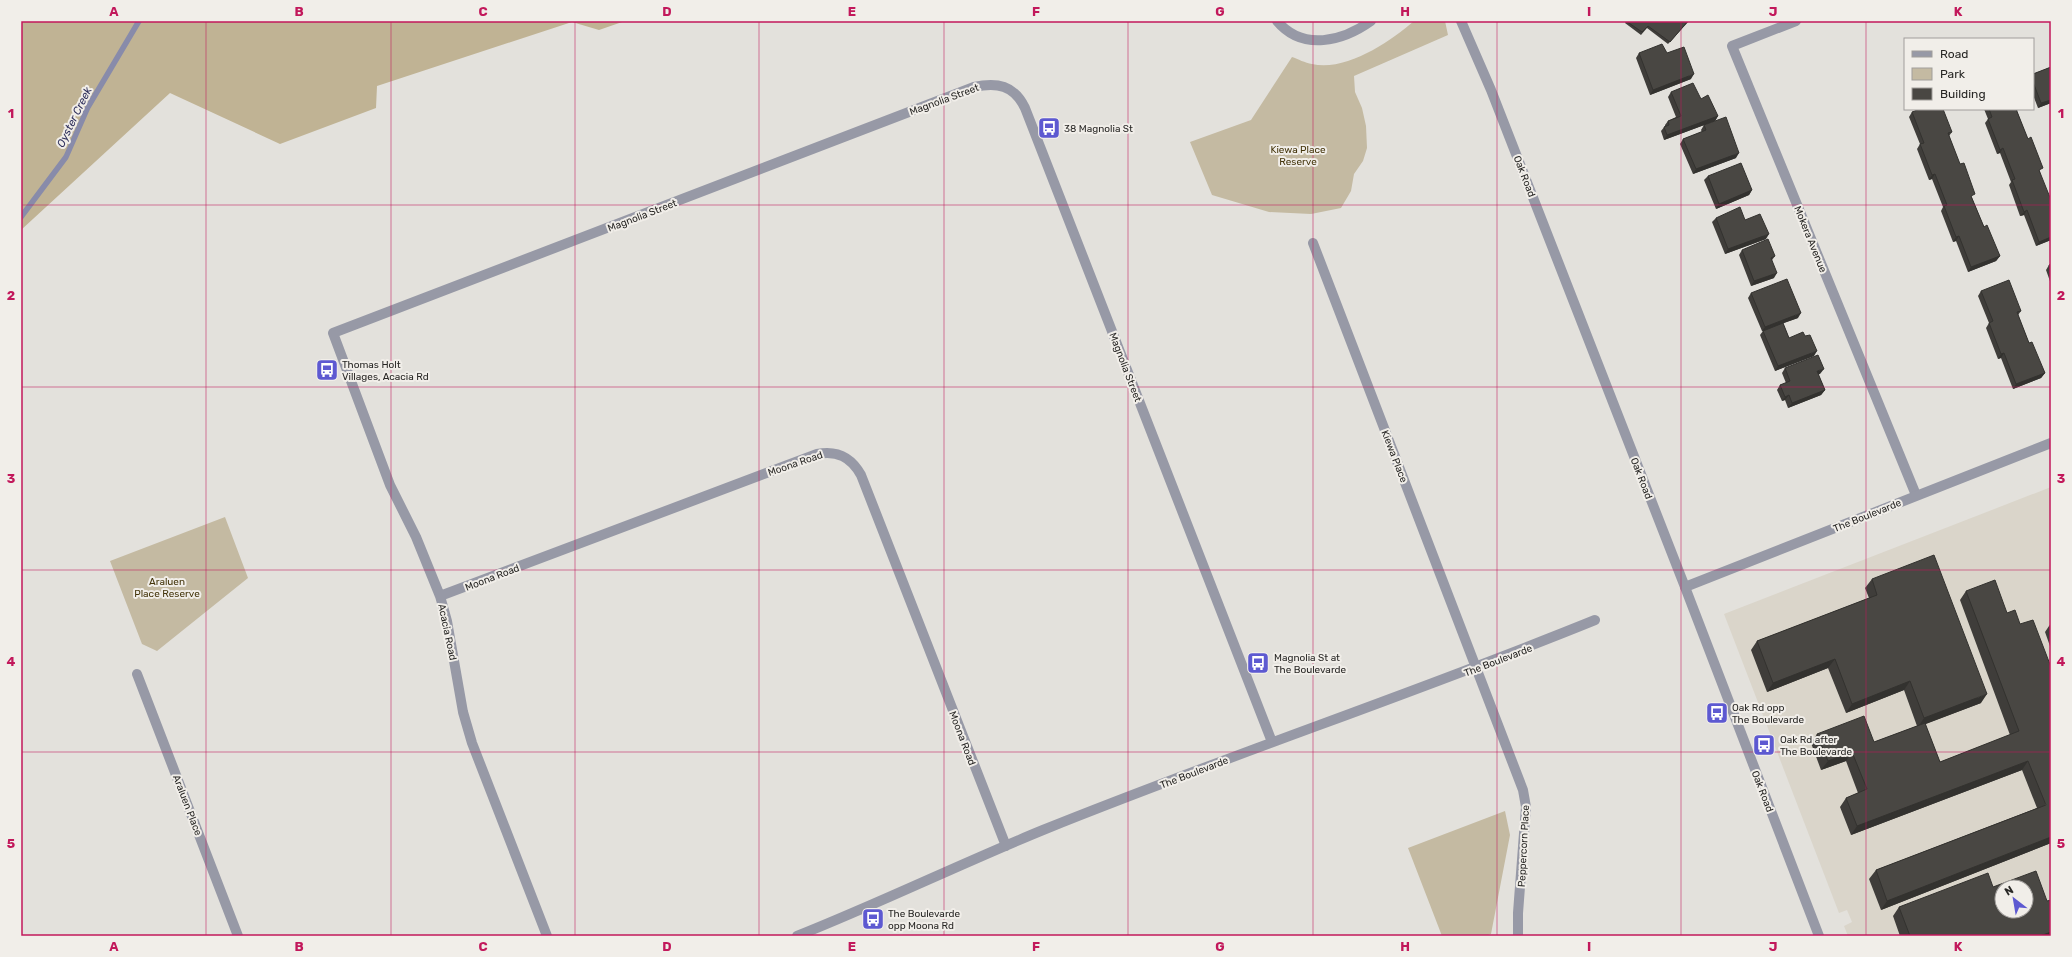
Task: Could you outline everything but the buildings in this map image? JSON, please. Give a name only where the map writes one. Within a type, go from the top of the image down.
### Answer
[{"type":"street","points":[[1277,21],[1281,26],[1301,38],[1322,41],[1345,37],[1371,21]]},
{"type":"street","name":"Oak Road","points":[[1461,21],[1491,90],[1819,936]]},
{"type":"street","name":"Mokera Avenue","points":[[1796,21],[1732,46],[1916,496]]},
{"type":"street","name":"Magnolia Street","points":[[333,333],[974,87],[988,84],[998,84],[1008,88],[1017,95],[1025,108],[1272,742]]},
{"type":"street","name":"Kiewa Place","points":[[1314,243],[1477,668]]},
{"type":"street","name":"Acacia Road","points":[[333,333],[390,486],[416,536],[440,596],[447,621],[464,712],[472,742],[547,936]]},
{"type":"street","name":"The Boulevarde","points":[[1685,588],[2051,443]]},
{"type":"street","name":"Moona Road","points":[[440,596],[817,454],[827,452],[839,454],[849,458],[856,465],[861,475],[1006,846]]},
{"type":"street","name":"The Boulevarde","points":[[797,936],[862,910],[1006,846],[1272,742],[1477,668],[1596,620]]},
{"type":"street","name":"Peppercorn Place","points":[[1477,668],[1523,790],[1526,807],[1518,913],[1518,936]]},
{"type":"street","name":"Araluen Place","points":[[137,674],[238,936]]},
{"type":"shaded area","points":[[21,21],[625,21],[599,30],[572,22],[377,86],[376,108],[280,144],[170,93],[21,230]]},
{"type":"shaded area","points":[[2051,487],[2051,936],[1848,936],[1844,926],[1852,922],[1847,910],[1839,913],[1724,614]]},
{"type":"green space","name":"Kiewa Place Reserve","points":[[1414,21],[1445,21],[1448,35],[1354,76],[1355,92],[1362,108],[1366,126],[1367,148],[1363,161],[1354,174],[1351,191],[1341,208],[1311,214],[1269,212],[1212,195],[1190,142],[1251,120],[1292,57],[1312,64],[1338,64],[1380,46],[1393,38]]},
{"type":"green space","name":"Araluen Place Reserve","points":[[225,517],[248,578],[157,651],[142,644],[110,561]]},
{"type":"green space","points":[[1505,811],[1510,835],[1491,934],[1485,936],[1442,936],[1408,848]]},
{"type":"waterway","name":"Oyster Creek","points":[[21,217],[66,157],[88,107],[139,21]]},
{"type":"place","name":"38 Magnolia St","points":[[1049,128]]},
{"type":"place","name":"Thomas Holt Villages, Acacia Rd","points":[[327,370]]},
{"type":"place","name":"Magnolia St at The Boulevarde","points":[[1258,663]]},
{"type":"place","name":"Oak Rd opp The Boulevarde","points":[[1717,713]]},
{"type":"place","name":"Oak Rd after The Boulevarde","points":[[1764,745]]},
{"type":"place","name":"The Boulevarde opp Moona Rd","points":[[873,919]]}]
